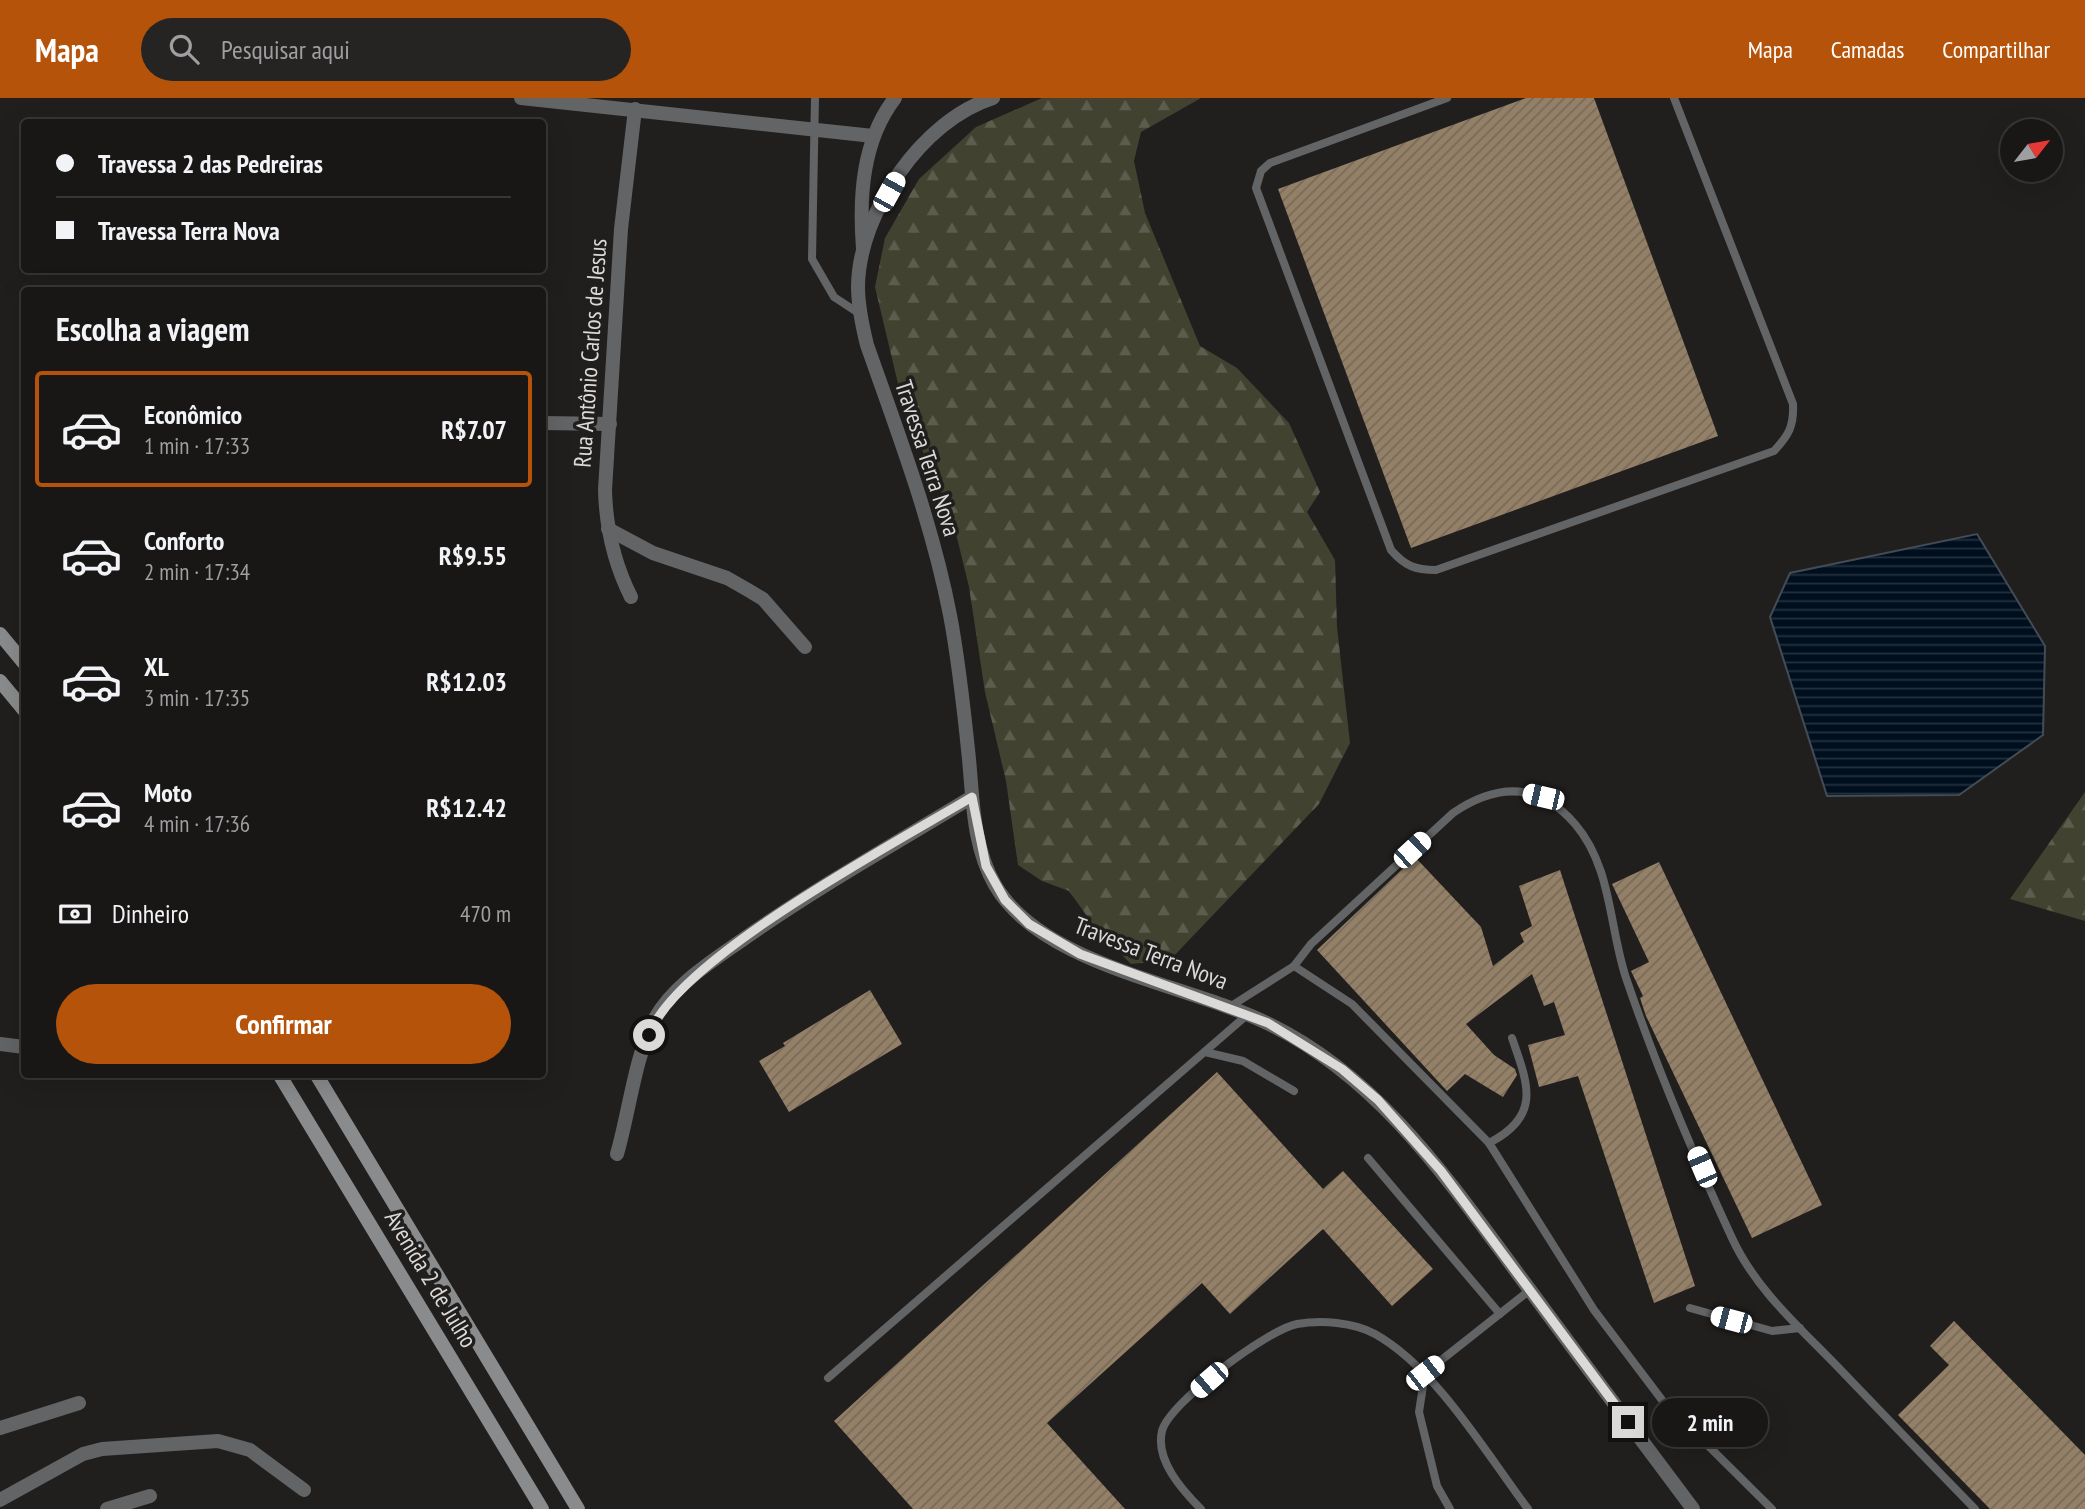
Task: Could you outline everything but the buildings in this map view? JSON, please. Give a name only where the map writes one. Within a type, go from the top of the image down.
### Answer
[{"type":"main road","points":[[0,634],[21,659]]},
{"type":"main road","points":[[0,681],[21,706]]},
{"type":"main road","name":"Avenida 2 de Julho","points":[[281,1078],[542,1509]]},
{"type":"main road","name":"Avenida 2 de Julho","points":[[318,1078],[578,1509]]},
{"type":"street","points":[[521,98],[873,135]]},
{"type":"street","points":[[863,254],[861,191],[873,135],[895,98]]},
{"type":"street","points":[[863,254],[880,207],[919,147],[961,112],[993,98]]},
{"type":"street","name":"Rua Antônio Carlos de Jesus","points":[[631,597],[622,578],[608,529],[604,490],[621,229],[635,109]]},
{"type":"street","name":"Travessa Terra Nova","points":[[863,254],[858,284],[860,314],[867,345],[930,532],[942,578],[958,664],[972,797],[986,866],[1005,900],[1029,924],[1080,954],[1228,1007],[1311,1048],[1378,1100],[1441,1171],[1693,1509]]},
{"type":"street","points":[[546,423],[610,424]]},
{"type":"street","points":[[608,529],[653,553],[727,578],[748,590],[763,599],[805,647]]},
{"type":"street","points":[[617,1154],[643,1050],[654,1020],[668,1001],[710,964],[798,902],[972,797]]},
{"type":"street","points":[[0,1044],[21,1047]]},
{"type":"street","points":[[0,1428],[79,1403]]},
{"type":"street","points":[[0,1500],[83,1454],[102,1449],[218,1441],[250,1450],[304,1490]]},
{"type":"street","points":[[107,1509],[150,1496]]},
{"type":"lane","points":[[815,98],[812,259],[834,297],[860,314]]},
{"type":"lane","points":[[1447,98],[1270,163],[1261,171],[1256,188],[1391,550],[1403,564],[1418,570],[1436,570],[1774,451],[1787,437],[1794,422],[1793,404],[1674,98]]},
{"type":"lane","points":[[1228,1007],[1294,966],[1311,944],[1453,813],[1475,798],[1496,792],[1516,791],[1543,797],[1574,824],[1587,843],[1607,889],[1625,974],[1643,1027],[1744,1261],[1761,1285],[1800,1328],[1975,1509]]},
{"type":"lane","points":[[1294,966],[1352,1004],[1489,1143],[1594,1310],[1662,1400],[1772,1509]]},
{"type":"lane","points":[[828,1378],[1247,1015]]},
{"type":"lane","points":[[1489,1143],[1510,1132],[1525,1111],[1528,1085],[1512,1038]]},
{"type":"lane","points":[[1205,1052],[1242,1061],[1294,1091]]},
{"type":"lane","points":[[1368,1158],[1500,1314]]},
{"type":"lane","points":[[1450,1509],[1437,1486],[1419,1412],[1425,1373],[1530,1290]]},
{"type":"lane","points":[[1690,1308],[1772,1331],[1800,1328]]},
{"type":"lane","points":[[1201,1509],[1172,1473],[1162,1451],[1162,1432],[1169,1414],[1229,1362],[1261,1341],[1295,1325],[1352,1325],[1375,1335],[1425,1373],[1528,1509]]},
{"type":"green space","points":[[1042,98],[1201,98],[1141,132],[1134,161],[1145,213],[1200,346],[1237,368],[1289,423],[1320,492],[1307,512],[1335,560],[1337,627],[1350,743],[1319,804],[1170,960],[1131,964],[1097,930],[1069,891],[1042,881],[1018,865],[1006,781],[985,692],[969,587],[951,513],[905,413],[875,287],[885,238],[919,179],[976,127]]},
{"type":"green space","points":[[2085,792],[2085,921],[2010,899]]},
{"type":"water","points":[[1977,534],[2045,646],[2043,735],[1959,795],[1827,796],[1770,617],[1790,573]]},
{"type":"route","points":[[649,1035],[654,1020],[668,1001],[720,956],[798,902],[972,797],[979,844],[994,884],[1005,900],[1029,924],[1080,954],[1268,1023],[1342,1069],[1378,1100],[1441,1171],[1628,1422]]}]
